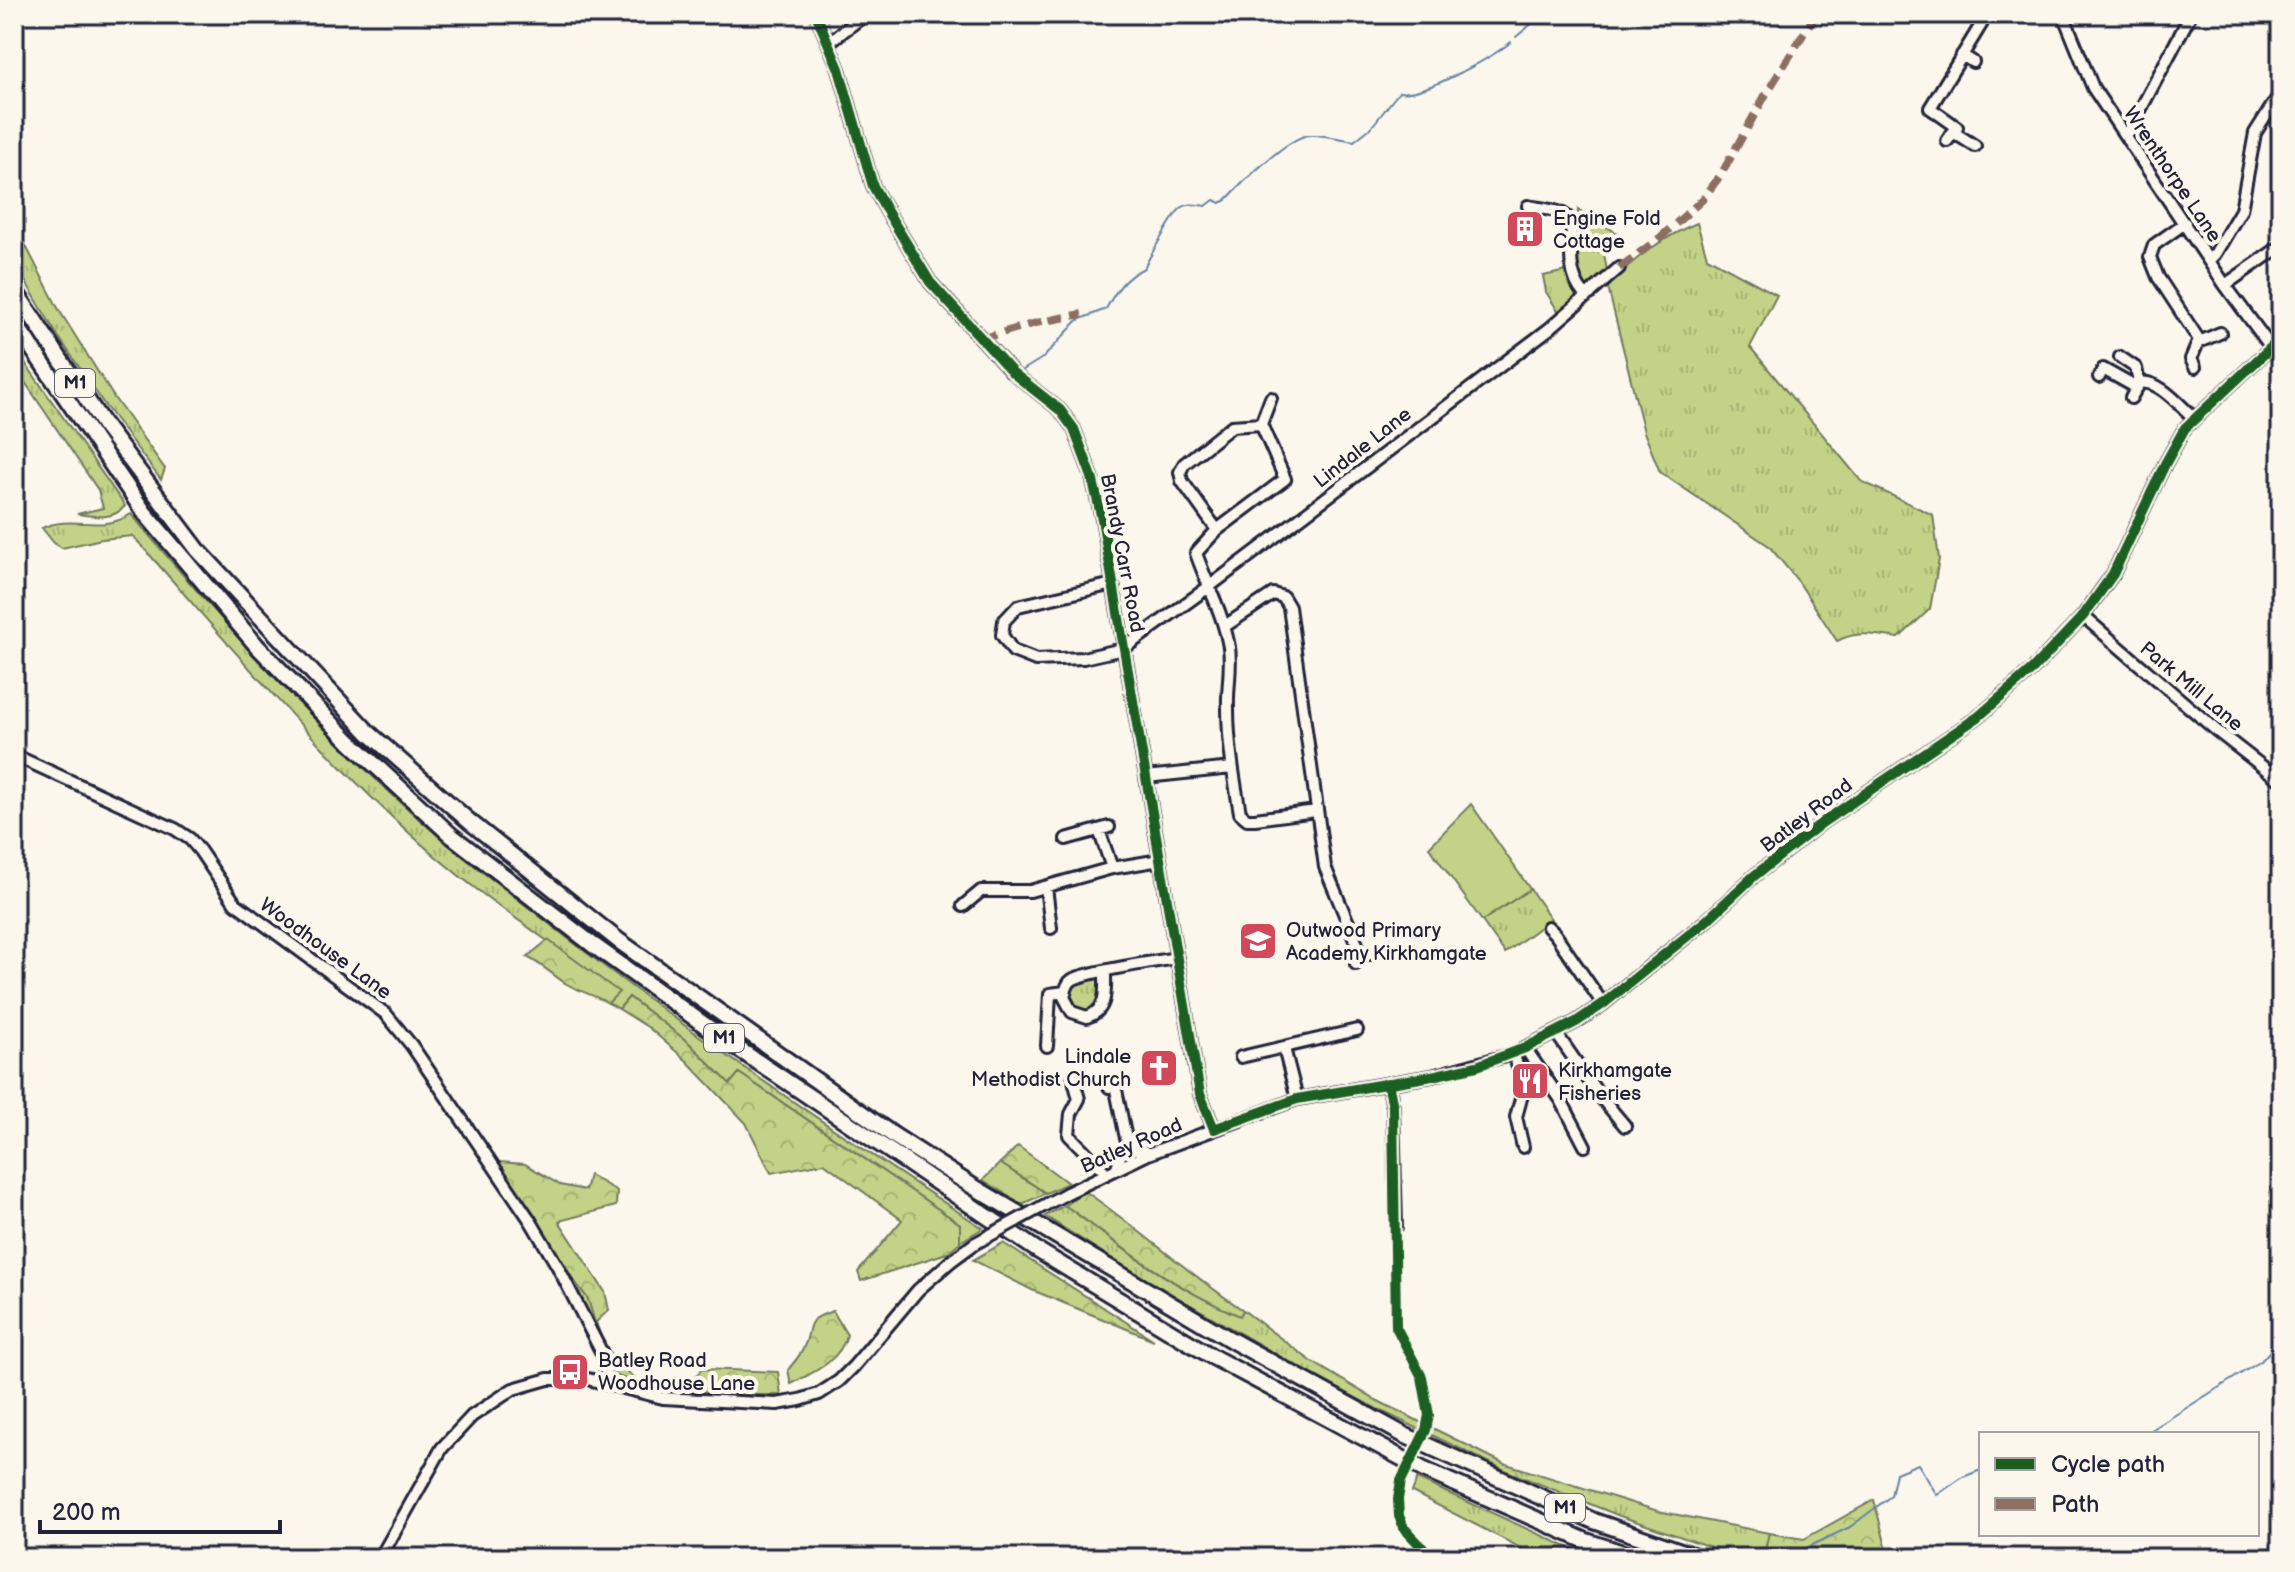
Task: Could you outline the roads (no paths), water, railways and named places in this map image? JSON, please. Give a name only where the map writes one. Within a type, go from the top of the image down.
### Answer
[{"type":"highway","name":"M1","points":[[14,289],[103,424],[198,550],[369,733],[470,822],[619,941],[893,1135],[969,1184],[1231,1340],[1433,1449],[1594,1521],[1701,1558]]},
{"type":"highway","name":"M1","points":[[14,322],[144,512],[257,646],[350,742],[452,836],[593,945],[734,1046],[1037,1250],[1213,1357],[1424,1470],[1586,1541],[1638,1558]]},
{"type":"street","name":"Brandy Carr Road","points":[[816,14],[839,69],[873,186],[930,282],[1013,373],[1060,410],[1074,429],[1084,453],[1098,500],[1200,1094],[1214,1129]]},
{"type":"street","points":[[828,43],[866,14]]},
{"type":"street","points":[[1968,14],[1982,23],[1930,108],[1957,127],[1950,137],[1975,146]]},
{"type":"street","name":"Wrenthorpe Lane","points":[[2063,14],[2093,88],[2225,285],[2270,346]]},
{"type":"street","points":[[2127,135],[2191,14]]},
{"type":"street","points":[[1962,55],[1973,62]]},
{"type":"street","points":[[2209,260],[2241,210],[2255,133],[2281,92]]},
{"type":"street","points":[[1528,206],[1569,217],[1572,223],[1575,284],[1584,294],[1590,294]]},
{"type":"street","points":[[2185,223],[2154,245],[2150,261],[2199,342]]},
{"type":"street","points":[[2225,285],[2281,246]]},
{"type":"street","name":"Lindale Lane","points":[[1123,649],[1549,329],[1619,268]]},
{"type":"street","points":[[2195,367],[2191,359],[2199,342],[2220,333]]},
{"type":"street","name":"Batley Road","points":[[380,1558],[442,1448],[472,1416],[513,1389],[548,1379],[588,1379],[675,1399],[777,1404],[809,1397],[839,1381],[918,1290],[951,1261],[974,1244],[1106,1173],[1148,1154],[1297,1099],[1477,1066],[1513,1054],[1556,1033],[1603,1004],[1823,822],[1978,717],[2033,669],[2083,616],[2113,574],[2165,464],[2194,418],[2281,338]]},
{"type":"street","points":[[2120,357],[2136,368],[2134,389]]},
{"type":"street","points":[[2099,377],[2103,369],[2134,389]]},
{"type":"street","points":[[2134,389],[2150,383],[2168,394],[2194,418]]},
{"type":"street","points":[[1271,398],[1261,424],[1285,479],[1217,530],[1196,553],[1218,601],[1225,626],[1231,667],[1227,699],[1232,768],[1240,813],[1247,819],[1316,811]]},
{"type":"street","points":[[1217,530],[1182,481],[1180,472],[1184,464],[1232,426],[1261,424]]},
{"type":"street","points":[[1113,584],[1018,606],[1006,617],[1001,630],[1013,651],[1036,660],[1083,658],[1123,649]]},
{"type":"street","points":[[1225,626],[1273,594],[1283,597],[1289,607],[1325,867],[1358,959],[1374,954]]},
{"type":"street","name":"Park Mill Lane","points":[[2083,616],[2205,722],[2281,781]]},
{"type":"street","name":"Woodhouse Lane","points":[[14,755],[175,829],[190,839],[223,889],[249,915],[386,1014],[412,1046],[551,1255],[603,1355],[605,1381]]},
{"type":"street","points":[[1146,777],[1232,768]]},
{"type":"street","points":[[1066,839],[1104,828],[1112,868]]},
{"type":"street","points":[[963,906],[981,891],[1030,891],[1112,868],[1160,860]]},
{"type":"street","points":[[1046,887],[1049,928]]},
{"type":"street","points":[[1548,927],[1603,1004]]},
{"type":"street","points":[[1105,972],[1104,1003],[1093,1015],[1080,1017],[1072,1012],[1067,1007],[1065,992],[1073,979],[1105,972],[1177,958]]},
{"type":"street","points":[[1047,1046],[1050,994],[1065,992]]},
{"type":"street","points":[[1241,1057],[1357,1030]]},
{"type":"street","points":[[1556,1033],[1599,1095],[1625,1126]]},
{"type":"street","points":[[1284,1048],[1297,1099]]},
{"type":"street","points":[[1525,1048],[1561,1100],[1585,1146]]},
{"type":"street","points":[[1513,1054],[1522,1085],[1516,1117],[1524,1138]]},
{"type":"street","points":[[1073,1077],[1079,1099],[1071,1114],[1069,1135],[1106,1173]]},
{"type":"street","points":[[1388,1083],[1393,1107],[1396,1227]]},
{"type":"street","points":[[1109,1087],[1115,1085],[1128,1148]]},
{"type":"street","points":[[1128,1148],[1148,1154]]},
{"type":"street","points":[[1117,1168],[1120,1156],[1128,1148]]},
{"type":"waterway","points":[[1516,37],[1543,14]]},
{"type":"waterway","points":[[1370,129],[1399,92],[1410,92],[1440,82],[1474,66],[1511,42]]},
{"type":"waterway","points":[[1023,370],[1044,357],[1078,320],[1106,309],[1122,285],[1144,268],[1181,208],[1190,204],[1206,206],[1214,200],[1220,203],[1225,201],[1265,162],[1301,137],[1320,135],[1354,141],[1368,130]]},
{"type":"waterway","points":[[2148,1432],[2261,1361],[2281,1339]]},
{"type":"waterway","points":[[1802,1550],[1850,1527],[1891,1496],[1896,1473],[1918,1464],[1937,1495],[1963,1477],[1979,1471]]},
{"type":"place","name":"Engine Fold Cottage","points":[[1525,229]]},
{"type":"place","name":"Outwood Primary Academy Kirkhamgate","points":[[1258,941]]},
{"type":"place","name":"Lindale Methodist Church","points":[[1159,1068]]},
{"type":"place","name":"Kirkhamgate Fisheries","points":[[1530,1081]]},
{"type":"place","name":"Batley Road Woodhouse Lane","points":[[570,1372]]}]
